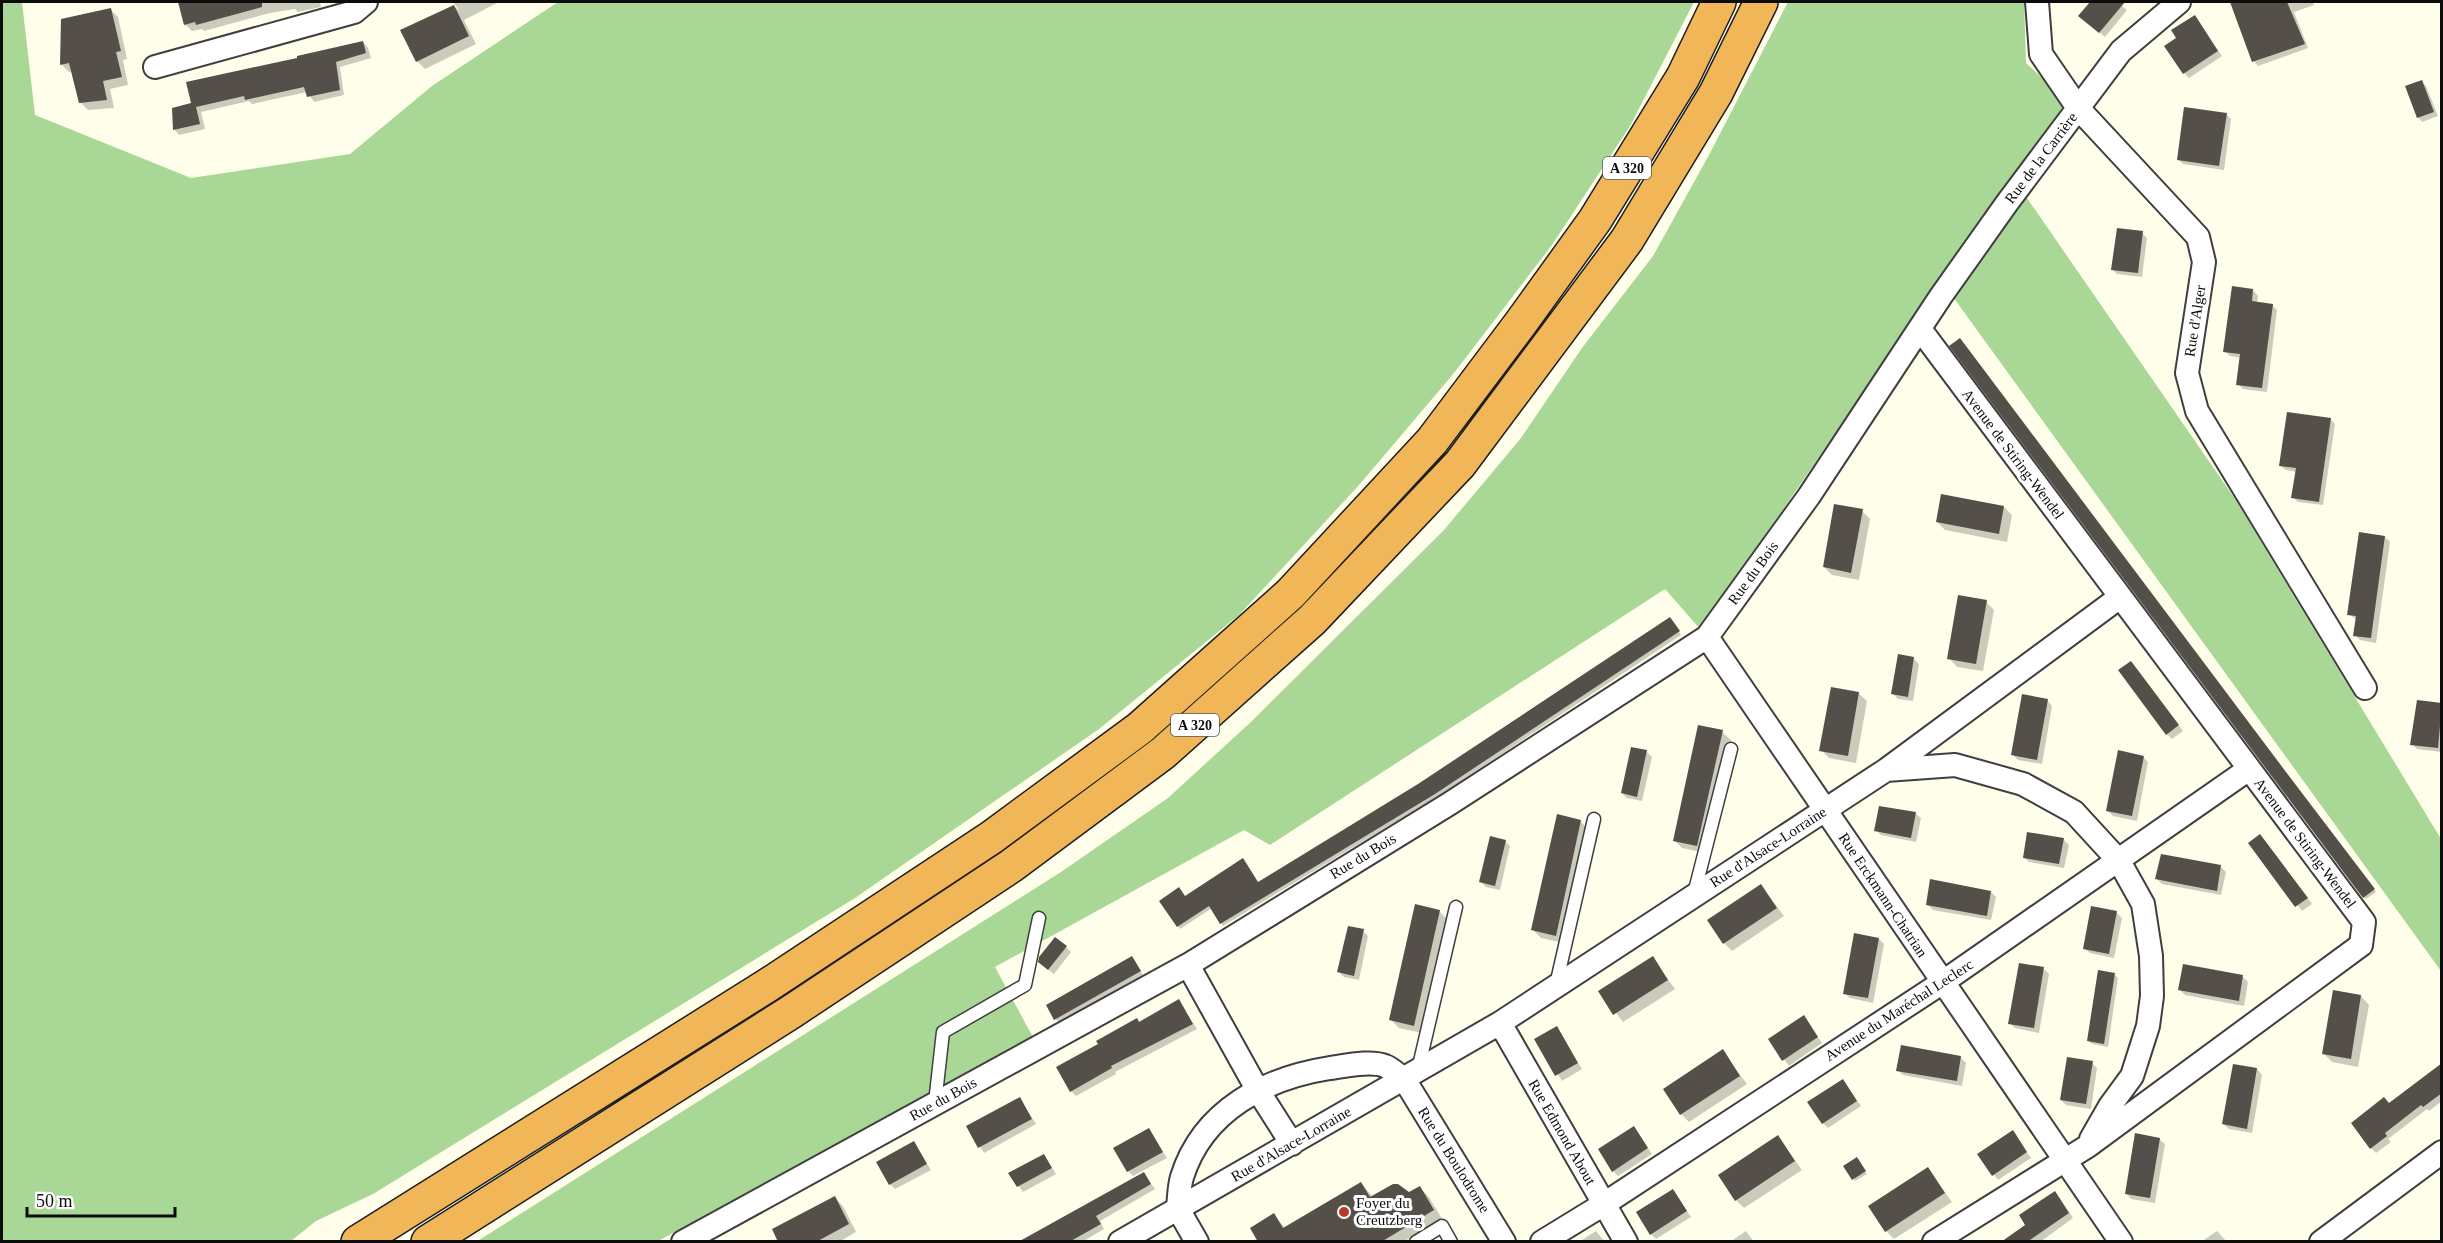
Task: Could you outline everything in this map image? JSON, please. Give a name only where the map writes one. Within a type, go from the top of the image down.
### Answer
[{"type":"highway","name":"A 320","points":[[358,1242],[768,985],[992,837],[1140,728],[1290,594],[1432,441],[1520,324],[1601,211],[1683,77],[1719,2]]},
{"type":"highway","name":"A 320","points":[[428,1242],[791,1012],[1011,866],[1163,753],[1312,620],[1460,464],[1627,240],[1716,93],[1761,2]]},
{"type":"street","points":[[155,67],[354,12],[366,2]]},
{"type":"street","name":"Rue d'Alger","points":[[2037,2],[2041,54],[2078,108],[2198,237],[2204,262],[2187,373],[2197,411],[2365,688]]},
{"type":"street","name":"Rue de la Carrière","points":[[1920,329],[2007,203],[2121,51],[2179,2]]},
{"type":"street","name":"Avenue de Stiring-Wendel","points":[[1920,329],[2364,922],[2361,945],[2088,1146],[1934,1242]]},
{"type":"street","name":"Rue du Bois","points":[[683,1242],[1188,965],[1449,804],[1707,637],[1809,496],[1920,329]]},
{"type":"street","name":"Rue d'Alsace-Lorraine","points":[[1120,1242],[1500,1023],[1886,770],[2120,597]]},
{"type":"street","name":"Rue Erckmann-Chatrian","points":[[1707,637],[2121,1242]]},
{"type":"street","points":[[1886,770],[1955,765],[2023,784],[2074,812],[2119,861],[2143,904],[2151,956],[2152,996],[2148,1026],[2132,1076],[2110,1106],[2088,1146]]},
{"type":"street","name":"Avenue du Maréchal Leclerc","points":[[1542,1242],[1943,982],[2249,769]]},
{"type":"street","points":[[1188,965],[1257,1089],[1292,1144]]},
{"type":"street","name":"Rue Edmond About","points":[[1500,1023],[1626,1242]]},
{"type":"street","points":[[1197,1242],[1178,1209],[1182,1177],[1197,1147],[1222,1114],[1257,1089],[1304,1072],[1359,1064],[1385,1065],[1411,1075]]},
{"type":"street","name":"Rue du Boulodrome","points":[[1411,1075],[1504,1242]]},
{"type":"street","points":[[2321,1242],[2442,1152]]},
{"type":"lane","points":[[1694,896],[1731,749]]},
{"type":"lane","points":[[1556,986],[1594,819]]},
{"type":"lane","points":[[1411,1075],[1456,907]]},
{"type":"lane","points":[[935,1103],[943,1032],[1025,985],[1039,918]]},
{"type":"lane","points":[[1416,1242],[1442,1226],[1451,1242]]},
{"type":"green space","points":[[2,2],[22,2],[35,115],[191,178],[350,154],[432,86],[558,2],[1694,2],[1630,126],[1552,245],[1454,373],[1360,484],[1239,615],[1099,729],[855,898],[373,1194],[316,1221],[291,1241],[2,1242]]},
{"type":"green space","points":[[1788,2],[2024,2],[2026,63],[2065,99],[2027,198],[2235,499],[2441,839],[2441,971],[1940,279],[1701,630],[1665,589],[1270,845],[1244,830],[995,967],[1035,1041],[658,1241],[476,1242],[1061,872],[1168,798],[1252,721],[1444,530],[1521,438],[1582,348],[1653,256],[1709,155]]},
{"type":"building","points":[[178,2],[262,2],[262,7],[196,25],[195,22],[184,25]]},
{"type":"building","points":[[2090,2],[2125,2],[2099,33],[2078,16]]},
{"type":"building","points":[[2230,2],[2287,2],[2305,44],[2252,62]]},
{"type":"building","points":[[454,5],[469,36],[416,62],[400,30]]},
{"type":"building","points":[[111,8],[121,51],[116,52],[122,77],[103,81],[107,100],[79,103],[69,63],[60,65],[61,19]]},
{"type":"building","points":[[2195,15],[2218,51],[2183,74],[2164,46],[2176,38],[2171,30]]},
{"type":"building","points":[[363,41],[366,53],[336,62],[340,90],[307,97],[304,87],[245,100],[244,96],[196,107],[200,124],[173,130],[172,108],[191,103],[186,82]]},
{"type":"building","points":[[2422,80],[2434,112],[2417,118],[2405,86]]},
{"type":"building","points":[[2184,107],[2227,113],[2219,166],[2177,160]]},
{"type":"building","points":[[2117,228],[2143,231],[2138,273],[2111,270]]},
{"type":"building","points":[[2232,286],[2253,289],[2252,301],[2273,304],[2262,388],[2236,385],[2240,354],[2223,352]]},
{"type":"building","points":[[1960,338],[2375,889],[2363,898],[1949,346]]},
{"type":"building","points":[[2287,412],[2331,418],[2319,502],[2291,498],[2296,468],[2279,466]]},
{"type":"building","points":[[1941,494],[2004,506],[1999,534],[1936,522]]},
{"type":"building","points":[[1834,504],[1863,509],[1851,573],[1823,567]]},
{"type":"building","points":[[2359,532],[2385,536],[2371,638],[2353,636],[2356,616],[2347,615]]},
{"type":"building","points":[[1958,595],[1987,600],[1976,664],[1947,659]]},
{"type":"building","points":[[1670,617],[1680,631],[1435,794],[1220,924],[1209,906],[1177,927],[1159,901],[1179,887],[1185,896],[1243,858],[1258,882],[1418,784]]},
{"type":"building","points":[[1898,654],[1914,657],[1908,697],[1891,694]]},
{"type":"building","points":[[2131,661],[2179,725],[2166,735],[2118,670]]},
{"type":"building","points":[[1831,687],[1859,692],[1848,756],[1819,751]]},
{"type":"building","points":[[2022,694],[2048,699],[2037,760],[2011,755]]},
{"type":"building","points":[[2417,700],[2442,703],[2438,748],[2410,745]]},
{"type":"building","points":[[1698,725],[1723,730],[1697,846],[1673,841]]},
{"type":"building","points":[[1631,747],[1647,750],[1637,797],[1621,793]]},
{"type":"building","points":[[2118,750],[2144,756],[2132,816],[2106,811]]},
{"type":"building","points":[[1879,806],[1916,812],[1911,838],[1874,831]]},
{"type":"building","points":[[1557,814],[1581,820],[1556,936],[1531,930]]},
{"type":"building","points":[[2027,832],[2064,838],[2059,864],[2023,858]]},
{"type":"building","points":[[2260,834],[2308,898],[2295,907],[2248,843]]},
{"type":"building","points":[[1490,836],[1506,840],[1495,886],[1479,882]]},
{"type":"building","points":[[2161,854],[2221,865],[2217,891],[2155,879]]},
{"type":"building","points":[[1930,879],[1991,891],[1987,916],[1926,905]]},
{"type":"building","points":[[1761,884],[1777,908],[1723,944],[1707,920]]},
{"type":"building","points":[[1415,904],[1440,910],[1414,1026],[1389,1020]]},
{"type":"building","points":[[2091,906],[2117,911],[2109,954],[2083,949]]},
{"type":"building","points":[[1348,926],[1364,929],[1354,976],[1337,972]]},
{"type":"building","points":[[1854,933],[1879,938],[1868,998],[1843,994]]},
{"type":"building","points":[[1055,937],[1067,946],[1048,970],[1038,962],[1039,957]]},
{"type":"building","points":[[1132,956],[1141,971],[1054,1020],[1046,1005]]},
{"type":"building","points":[[1653,956],[1668,980],[1613,1015],[1598,991]]},
{"type":"building","points":[[2019,963],[2044,967],[2034,1028],[2008,1024]]},
{"type":"building","points":[[2183,964],[2243,975],[2239,1001],[2178,990]]},
{"type":"building","points":[[2098,970],[2115,973],[2104,1044],[2087,1041]]},
{"type":"building","points":[[2333,990],[2361,995],[2351,1059],[2322,1054]]},
{"type":"building","points":[[1179,999],[1193,1024],[1111,1066],[1112,1068],[1070,1092],[1056,1067],[1098,1044],[1096,1041],[1137,1018],[1139,1022]]},
{"type":"building","points":[[1804,1015],[1818,1037],[1782,1061],[1768,1039]]},
{"type":"building","points":[[1557,1026],[1578,1063],[1555,1076],[1534,1039]]},
{"type":"building","points":[[1901,1045],[1961,1056],[1957,1081],[1896,1071]]},
{"type":"building","points":[[1723,1049],[1740,1076],[1680,1115],[1663,1089]]},
{"type":"building","points":[[2067,1057],[2093,1061],[2086,1104],[2060,1100]]},
{"type":"building","points":[[2442,1063],[2442,1093],[2423,1107],[2421,1105],[2385,1133],[2387,1136],[2370,1149],[2351,1123],[2384,1097],[2389,1103]]},
{"type":"building","points":[[2233,1064],[2257,1068],[2247,1129],[2222,1124]]},
{"type":"building","points":[[1843,1079],[1857,1101],[1822,1124],[1807,1102]]},
{"type":"building","points":[[1020,1097],[1032,1119],[978,1148],[966,1126]]},
{"type":"building","points":[[1634,1126],[1648,1148],[1612,1172],[1598,1149]]},
{"type":"building","points":[[1149,1128],[1163,1152],[1127,1172],[1113,1148]]},
{"type":"building","points":[[2013,1130],[2027,1152],[1992,1176],[1977,1154]]},
{"type":"building","points":[[2135,1133],[2160,1138],[2150,1198],[2125,1194]]},
{"type":"building","points":[[1778,1135],[1795,1161],[1735,1201],[1718,1175]]},
{"type":"building","points":[[914,1141],[927,1164],[889,1185],[876,1162]]},
{"type":"building","points":[[1044,1154],[1052,1168],[1017,1187],[1008,1173]]},
{"type":"building","points":[[1857,1157],[1866,1171],[1852,1180],[1843,1166]]},
{"type":"building","points":[[1928,1167],[1945,1193],[1885,1232],[1868,1206]]},
{"type":"building","points":[[1144,1172],[1151,1184],[1096,1216],[1101,1224],[1069,1242],[1018,1242]]},
{"type":"building","name":"Foyer du Creutzberg","points":[[1361,1182],[1370,1197],[1393,1184],[1398,1184],[1409,1192],[1420,1186],[1434,1210],[1381,1242],[1258,1242],[1250,1228],[1274,1213],[1283,1228]]},
{"type":"building","points":[[1673,1189],[1687,1211],[1650,1235],[1636,1212]]},
{"type":"building","points":[[2055,1191],[2069,1213],[2027,1242],[2001,1242],[2025,1225],[2019,1215]]},
{"type":"building","points":[[835,1196],[849,1224],[816,1242],[778,1242],[772,1229]]},
{"type":"place","name":"Foyer du Creutzberg","points":[[1344,1212]]}]
